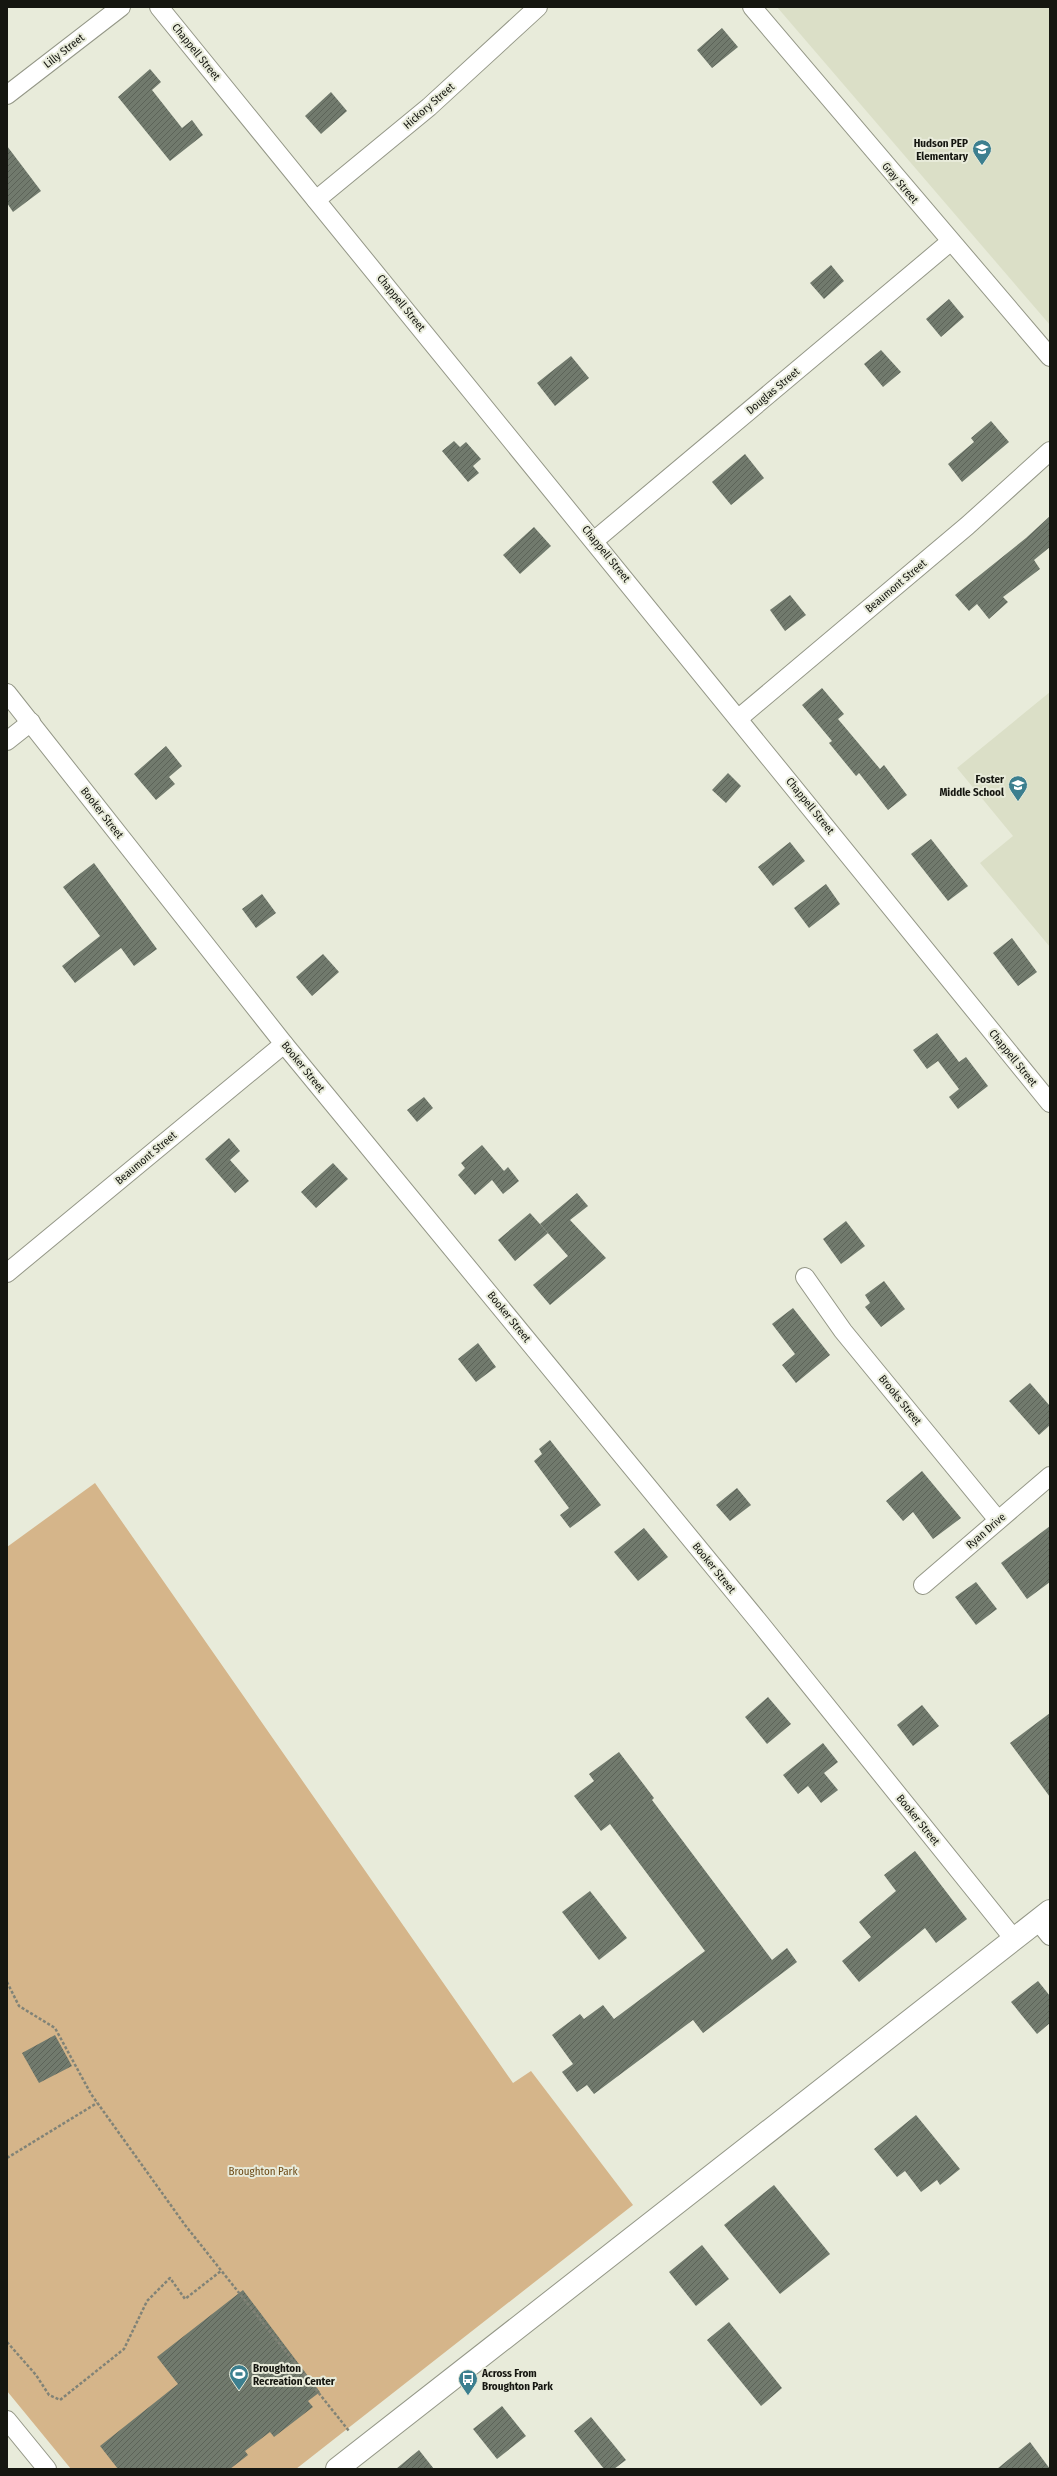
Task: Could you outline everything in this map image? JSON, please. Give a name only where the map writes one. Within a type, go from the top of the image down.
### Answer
[{"type":"street","name":"Lilly Street","points":[[7,95],[121,7]]},
{"type":"street","name":"Chappell Street","points":[[159,7],[595,540],[1050,1103]]},
{"type":"street","name":"Hickory Street","points":[[316,200],[430,107],[538,7]]},
{"type":"street","name":"Gray Street","points":[[752,7],[950,242],[1050,357]]},
{"type":"street","name":"Douglas Street","points":[[595,540],[950,242]]},
{"type":"street","name":"Beaumont Street","points":[[739,718],[967,526],[1050,451]]},
{"type":"street","name":"Booker Street","points":[[7,693],[284,1044],[759,1622],[1014,1939]]},
{"type":"street","points":[[7,741],[30,722]]},
{"type":"street","name":"Beaumont Street","points":[[7,1273],[284,1044]]},
{"type":"street","name":"Brooks Street","points":[[805,1277],[843,1331],[998,1520]]},
{"type":"street","name":"Ryan Drive","points":[[923,1585],[1050,1476]]},
{"type":"street","points":[[342,2468],[1014,1939],[1046,1923]]},
{"type":"street","points":[[7,2420],[47,2469]]},
{"type":"path","points":[[7,1982],[19,2006],[56,2028],[97,2103],[185,2225],[349,2432]]},
{"type":"path","points":[[7,2158],[97,2103]]},
{"type":"path","points":[[7,2342],[36,2375],[49,2395],[60,2400],[124,2349],[147,2301],[170,2278],[185,2299],[221,2271]]},
{"type":"shaded area","name":"Hudson PEP Elementary","points":[[777,7],[1050,7],[1050,325]]},
{"type":"shaded area","name":"Foster Middle School","points":[[1050,692],[1050,947],[980,863],[1013,836],[957,768]]},
{"type":"green space","name":"Broughton Park","points":[[95,1483],[513,2083],[531,2071],[633,2205],[296,2469],[71,2469],[7,2391],[7,1547]]},
{"type":"building","points":[[722,28],[738,47],[712,68],[697,50]]},
{"type":"building","points":[[150,69],[161,82],[152,90],[182,128],[192,120],[203,135],[170,161],[118,97]]},
{"type":"building","points":[[331,92],[347,111],[321,134],[305,116]]},
{"type":"building","points":[[7,146],[41,191],[13,212],[7,203]]},
{"type":"building","points":[[831,265],[844,281],[824,299],[810,283]]},
{"type":"building","points":[[949,299],[964,317],[941,337],[926,319]]},
{"type":"building","points":[[881,350],[901,372],[883,387],[864,364]]},
{"type":"building","points":[[571,356],[589,378],[555,406],[537,383]]},
{"type":"building","points":[[991,421],[1009,442],[962,482],[948,464],[974,442],[971,438]]},
{"type":"building","points":[[454,441],[460,447],[466,442],[481,459],[473,466],[479,473],[468,482],[442,451]]},
{"type":"building","points":[[745,454],[764,478],[731,505],[712,482]]},
{"type":"building","points":[[1050,516],[1050,547],[1034,560],[1040,569],[1003,597],[1008,602],[989,619],[977,604],[969,611],[955,595],[1026,538]]},
{"type":"building","points":[[534,527],[551,546],[520,574],[503,555]]},
{"type":"building","points":[[790,595],[806,615],[785,631],[770,610]]},
{"type":"building","points":[[822,688],[844,714],[838,719],[880,769],[884,765],[907,795],[888,810],[859,773],[856,776],[829,743],[832,741],[802,705]]},
{"type":"building","points":[[166,746],[182,766],[169,777],[175,784],[156,800],[134,774]]},
{"type":"building","points":[[728,773],[741,786],[726,803],[712,790]]},
{"type":"building","points":[[931,839],[968,886],[948,901],[911,854]]},
{"type":"building","points":[[790,842],[805,861],[773,886],[758,867]]},
{"type":"building","points":[[94,863],[157,949],[134,966],[121,948],[75,983],[62,966],[100,936],[63,887]]},
{"type":"building","points":[[826,884],[840,904],[809,928],[794,908]]},
{"type":"building","points":[[262,894],[276,913],[256,928],[242,909]]},
{"type":"building","points":[[1012,938],[1037,972],[1018,986],[993,953]]},
{"type":"building","points":[[323,954],[339,972],[312,996],[296,977]]},
{"type":"building","points":[[937,1033],[959,1062],[966,1057],[988,1086],[958,1109],[949,1097],[959,1089],[938,1061],[927,1069],[913,1050]]},
{"type":"building","points":[[424,1097],[433,1108],[417,1122],[407,1110]]},
{"type":"building","points":[[229,1138],[240,1151],[230,1160],[249,1181],[235,1193],[205,1159]]},
{"type":"building","points":[[482,1145],[504,1171],[508,1167],[519,1181],[503,1194],[492,1180],[475,1195],[458,1175],[465,1168],[461,1163]]},
{"type":"building","points":[[333,1163],[348,1179],[316,1208],[301,1192]]},
{"type":"building","points":[[577,1193],[588,1206],[570,1220],[606,1258],[550,1305],[533,1285],[568,1256],[540,1224]]},
{"type":"building","points":[[530,1213],[548,1233],[515,1261],[498,1240]]},
{"type":"building","points":[[846,1221],[865,1246],[841,1264],[823,1239]]},
{"type":"building","points":[[884,1281],[905,1309],[881,1327],[865,1307],[870,1303],[865,1295]]},
{"type":"building","points":[[793,1308],[830,1355],[796,1383],[782,1365],[795,1354],[772,1324]]},
{"type":"building","points":[[478,1343],[496,1367],[476,1382],[458,1359]]},
{"type":"building","points":[[1030,1383],[1050,1406],[1050,1425],[1039,1435],[1009,1401]]},
{"type":"building","points":[[550,1440],[601,1505],[570,1528],[560,1515],[569,1508],[534,1461],[542,1454],[539,1449]]},
{"type":"building","points":[[922,1471],[961,1518],[933,1539],[913,1512],[903,1521],[886,1501]]},
{"type":"building","points":[[737,1488],[751,1505],[730,1521],[716,1505]]},
{"type":"building","points":[[1050,1526],[1050,1582],[1027,1599],[1001,1563]]},
{"type":"building","points":[[644,1528],[668,1557],[638,1581],[614,1552]]},
{"type":"building","points":[[976,1582],[997,1609],[976,1625],[955,1597]]},
{"type":"building","points":[[768,1697],[791,1724],[767,1744],[745,1717]]},
{"type":"building","points":[[922,1705],[939,1726],[913,1746],[897,1725]]},
{"type":"building","points":[[1050,1713],[1050,1797],[1010,1743]]},
{"type":"building","points":[[823,1743],[838,1762],[824,1773],[838,1790],[821,1803],[808,1786],[798,1794],[783,1775]]},
{"type":"building","points":[[619,1752],[654,1798],[652,1800],[772,1960],[787,1948],[797,1962],[703,2033],[693,2020],[594,2094],[587,2085],[577,2092],[562,2072],[573,2064],[552,2035],[580,2014],[584,2019],[603,2005],[614,2019],[705,1951],[610,1824],[601,1831],[574,1796],[594,1781],[589,1774]]},
{"type":"building","points":[[915,1851],[967,1919],[936,1943],[925,1928],[859,1982],[842,1961],[871,1937],[859,1922],[896,1891],[884,1875]]},
{"type":"building","points":[[590,1891],[627,1938],[599,1960],[562,1912]]},
{"type":"building","points":[[1038,1981],[1050,1996],[1050,2023],[1037,2034],[1011,2002]]},
{"type":"building","points":[[55,2035],[72,2066],[39,2083],[22,2053]]},
{"type":"building","points":[[916,2115],[960,2169],[940,2185],[937,2180],[921,2192],[905,2171],[897,2177],[874,2149]]},
{"type":"building","points":[[774,2185],[830,2254],[780,2294],[724,2225]]},
{"type":"building","points":[[702,2245],[729,2279],[696,2306],[669,2272]]},
{"type":"building","name":"Broughton Recreation Center","points":[[243,2290],[320,2392],[308,2401],[313,2407],[274,2437],[270,2432],[245,2451],[248,2455],[230,2469],[118,2469],[100,2446],[178,2384],[157,2357]]},
{"type":"building","points":[[729,2322],[782,2388],[761,2406],[707,2340]]},
{"type":"building","points":[[502,2406],[526,2436],[497,2459],[473,2429]]},
{"type":"building","points":[[591,2417],[626,2460],[614,2469],[604,2469],[574,2431]]},
{"type":"building","points":[[1030,2442],[1050,2469],[997,2469]]},
{"type":"building","points":[[419,2450],[434,2469],[396,2469]]},
{"type":"place","name":"Hudson PEP Elementary","points":[[982,166]]},
{"type":"place","name":"Foster Middle School","points":[[1018,802]]},
{"type":"place","name":"Broughton Recreation Center","points":[[239,2391]]},
{"type":"place","name":"Across From Broughton Park","points":[[468,2396]]}]
